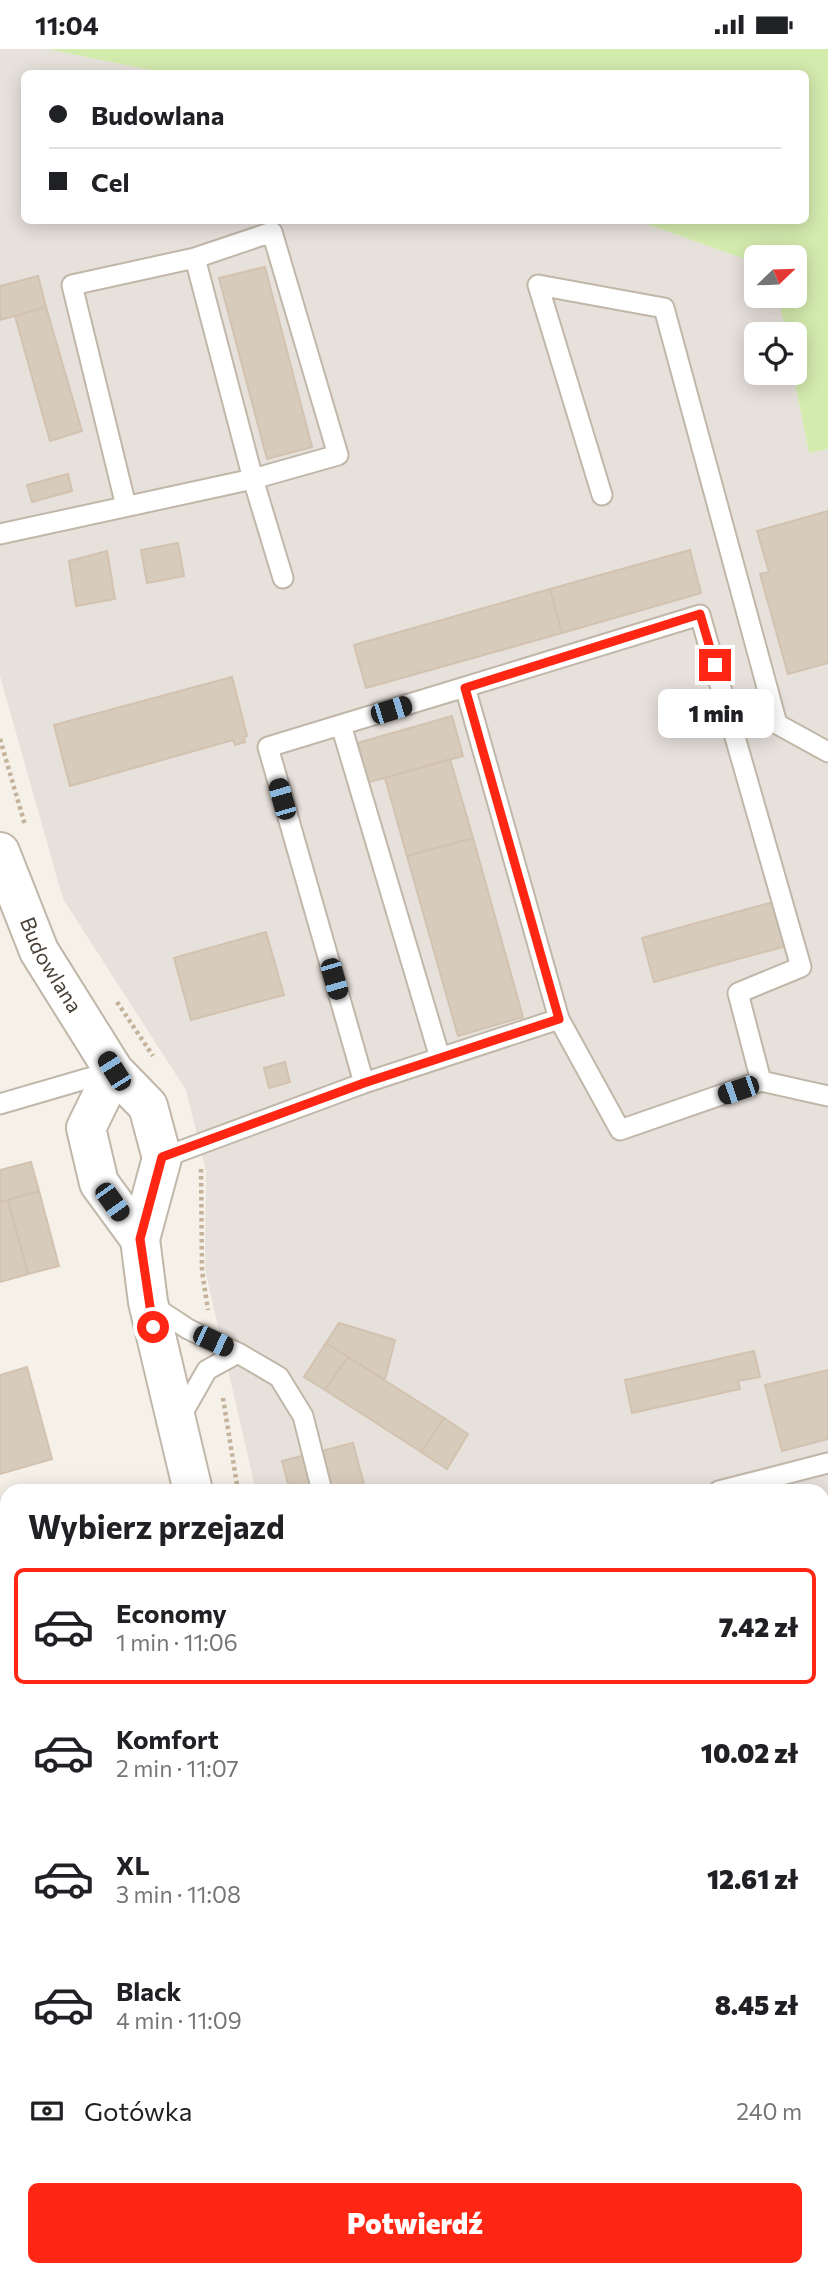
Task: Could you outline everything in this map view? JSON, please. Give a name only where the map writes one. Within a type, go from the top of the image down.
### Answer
[{"type":"street","name":"Budowlana","points":[[0,852],[39,951],[114,1071],[148,1106],[162,1157]]},
{"type":"street","points":[[114,1071],[86,1128],[99,1183],[140,1239]]},
{"type":"street","points":[[162,1157],[140,1239],[148,1302],[191,1484]]},
{"type":"lane","points":[[2,527],[126,506],[253,479],[338,454],[272,232],[195,258],[72,285],[126,506]]},
{"type":"lane","points":[[195,258],[253,479],[283,578]]},
{"type":"lane","points":[[603,495],[538,285],[664,308],[778,725],[828,752]]},
{"type":"lane","points":[[364,1083],[268,747],[700,614],[801,967],[738,993],[761,1081]]},
{"type":"lane","points":[[465,688],[559,1019],[620,1130],[761,1081],[828,1096]]},
{"type":"lane","points":[[341,725],[440,1058]]},
{"type":"lane","points":[[162,1157],[364,1083],[559,1019]]},
{"type":"lane","points":[[0,1104],[114,1071]]},
{"type":"lane","points":[[148,1302],[188,1329],[279,1377],[303,1416],[320,1484]]},
{"type":"lane","points":[[176,1425],[207,1370],[238,1353]]},
{"type":"lane","points":[[746,1484],[828,1463]]},
{"type":"shaded area","points":[[0,49],[47,49],[150,70],[21,70],[21,224],[646,224],[744,259],[744,308],[781,308],[783,322],[744,322],[744,385],[795,385],[809,453],[828,449],[828,1484],[254,1484],[205,1270],[206,1171],[186,1090],[63,899],[0,676]]},
{"type":"green space","points":[[47,49],[828,49],[828,449],[809,453],[795,385],[807,385],[807,322],[783,322],[781,308],[807,308],[807,245],[744,245],[744,259],[646,224],[809,224],[809,70],[150,70]]},
{"type":"building","points":[[265,267],[312,447],[267,459],[219,278]]},
{"type":"building","points":[[38,276],[46,307],[0,320],[0,286]]},
{"type":"building","points":[[46,307],[82,431],[50,441],[15,316]]},
{"type":"building","points":[[68,474],[72,491],[32,502],[27,485]]},
{"type":"building","points":[[828,511],[828,663],[788,674],[760,574],[769,572],[757,531]]},
{"type":"building","points":[[178,543],[184,576],[147,583],[141,550]]},
{"type":"building","points":[[690,550],[701,593],[562,633],[550,589]]},
{"type":"building","points":[[107,551],[115,599],[76,606],[69,561]]},
{"type":"building","points":[[550,589],[562,633],[366,688],[354,645]]},
{"type":"building","points":[[232,677],[247,736],[244,737],[245,742],[235,745],[233,740],[70,786],[54,725]]},
{"type":"building","points":[[452,716],[463,756],[366,783],[354,744]]},
{"type":"building","points":[[450,759],[473,838],[407,856],[385,778]]},
{"type":"building","points":[[473,838],[523,1017],[458,1036],[407,856]]},
{"type":"building","points":[[777,901],[790,945],[654,982],[642,938]]},
{"type":"building","points":[[266,932],[284,995],[191,1020],[174,958]]},
{"type":"building","points":[[285,1062],[290,1082],[269,1088],[264,1068]]},
{"type":"building","points":[[31,1162],[39,1191],[0,1202],[0,1170]]},
{"type":"building","points":[[39,1191],[59,1266],[28,1274],[8,1200]]},
{"type":"building","points":[[8,1200],[28,1274],[0,1282],[0,1202]]},
{"type":"building","points":[[339,1323],[395,1340],[385,1380],[326,1343]]},
{"type":"building","points":[[326,1343],[348,1357],[325,1390],[304,1377]]},
{"type":"building","points":[[754,1351],[760,1377],[738,1381],[740,1389],[632,1413],[625,1380]]},
{"type":"building","points":[[348,1357],[444,1418],[421,1452],[325,1390]]},
{"type":"building","points":[[27,1367],[52,1459],[0,1474],[0,1375]]},
{"type":"building","points":[[828,1370],[828,1439],[782,1451],[765,1385]]},
{"type":"building","points":[[444,1418],[468,1434],[447,1469],[421,1452]]},
{"type":"building","points":[[353,1443],[364,1484],[288,1484],[282,1461]]},
{"type":"route","points":[[153,1327],[140,1239],[162,1157],[364,1083],[559,1019],[465,688],[700,614],[715,665]]}]
